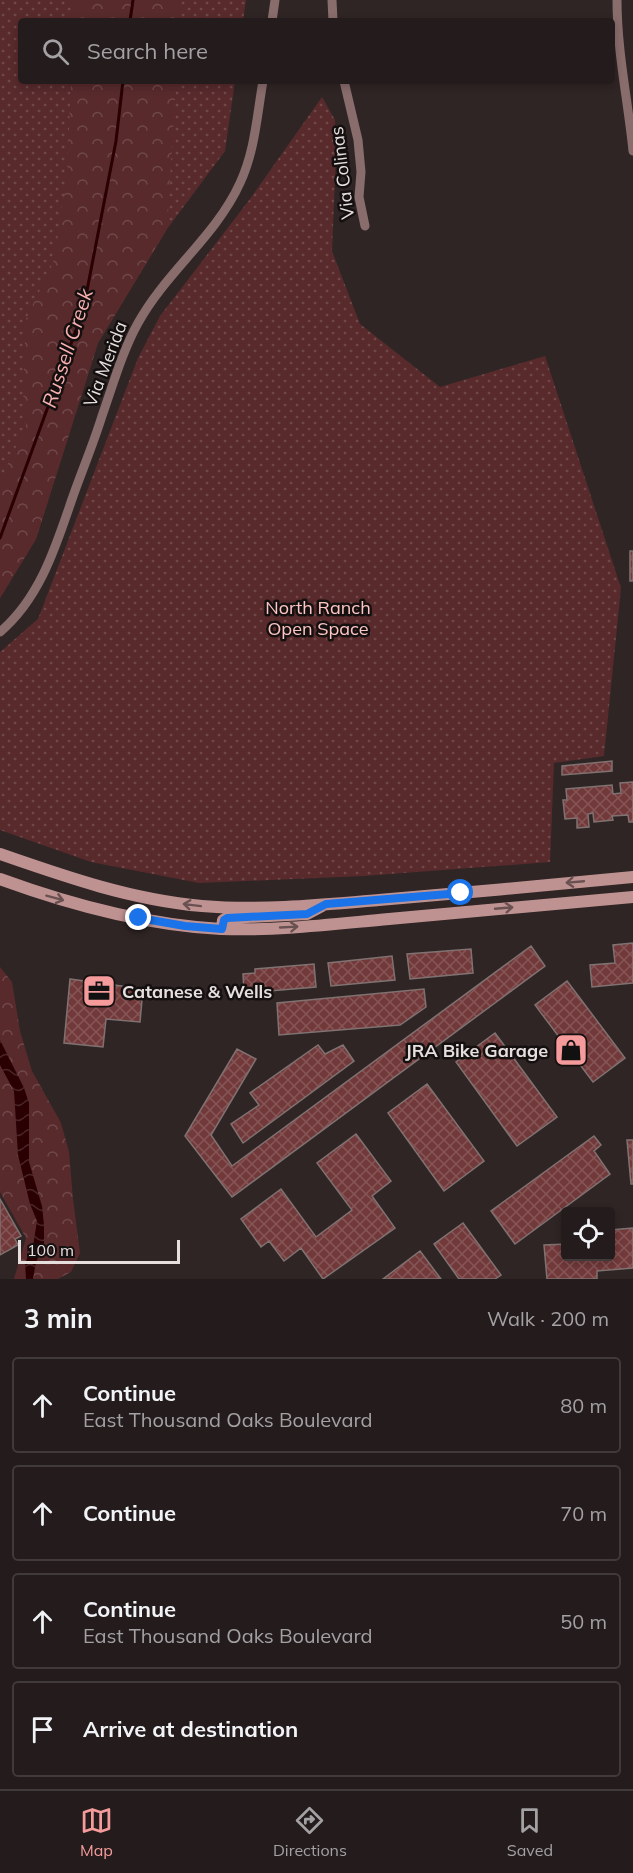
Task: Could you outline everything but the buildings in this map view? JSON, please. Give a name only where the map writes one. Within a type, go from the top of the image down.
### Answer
[{"type":"main road","points":[[0,854],[72,879],[153,900],[244,908],[326,904],[633,877]]},
{"type":"main road","points":[[0,879],[49,897],[139,918],[185,926],[222,929],[308,926],[633,897]]},
{"type":"main road","points":[[222,929],[224,920],[227,918],[307,914],[326,904]]},
{"type":"street","points":[[272,18],[275,0]]},
{"type":"street","points":[[332,0],[333,18]]},
{"type":"street","points":[[617,0],[617,25],[633,151]]},
{"type":"street","name":"Via Merida","points":[[0,632],[21,611],[41,578],[95,439],[120,364],[138,323],[167,282],[219,218],[240,182],[254,140],[262,84]]},
{"type":"street","name":"Via Colinas","points":[[345,84],[358,140],[361,172],[359,196],[365,226]]},
{"type":"green space","points":[[0,0],[246,0],[243,18],[18,18],[18,84],[235,84],[225,151],[167,229],[98,343],[36,539],[0,598]]},
{"type":"green space","points":[[73,0],[181,0],[180,18],[73,18]]},
{"type":"green space","points":[[71,84],[176,84],[167,229],[98,343],[36,539],[0,598],[0,481],[26,425],[23,391],[26,319],[53,263],[67,176]]},
{"type":"green space","name":"North Ranch Open Space","points":[[322,97],[335,120],[332,251],[360,324],[440,387],[545,356],[621,588],[604,756],[554,763],[550,862],[363,876],[199,883],[91,862],[0,830],[0,652],[38,619],[138,358],[160,316],[250,199]]},
{"type":"green space","points":[[0,967],[12,982],[20,1031],[32,1071],[61,1123],[69,1152],[80,1253],[71,1272],[58,1279],[14,1279],[26,1238],[0,1192]]},
{"type":"water","points":[[0,1040],[29,1103],[29,1162],[42,1206],[44,1225],[44,1246],[36,1262],[33,1279],[26,1279],[25,1263],[33,1246],[37,1221],[30,1204],[18,1155],[14,1091],[0,1065]]},
{"type":"waterway","name":"Russell Creek","points":[[130,18],[133,0]]},
{"type":"waterway","name":"Russell Creek","points":[[0,538],[83,311],[116,141],[123,84]]},
{"type":"place","name":"Catanese & Wells","points":[[99,991]]},
{"type":"place","name":"JRA Bike Garage","points":[[571,1050]]},
{"type":"route","points":[[139,918],[185,926],[222,929],[224,920],[227,918],[307,914],[326,904],[461,893]]}]
